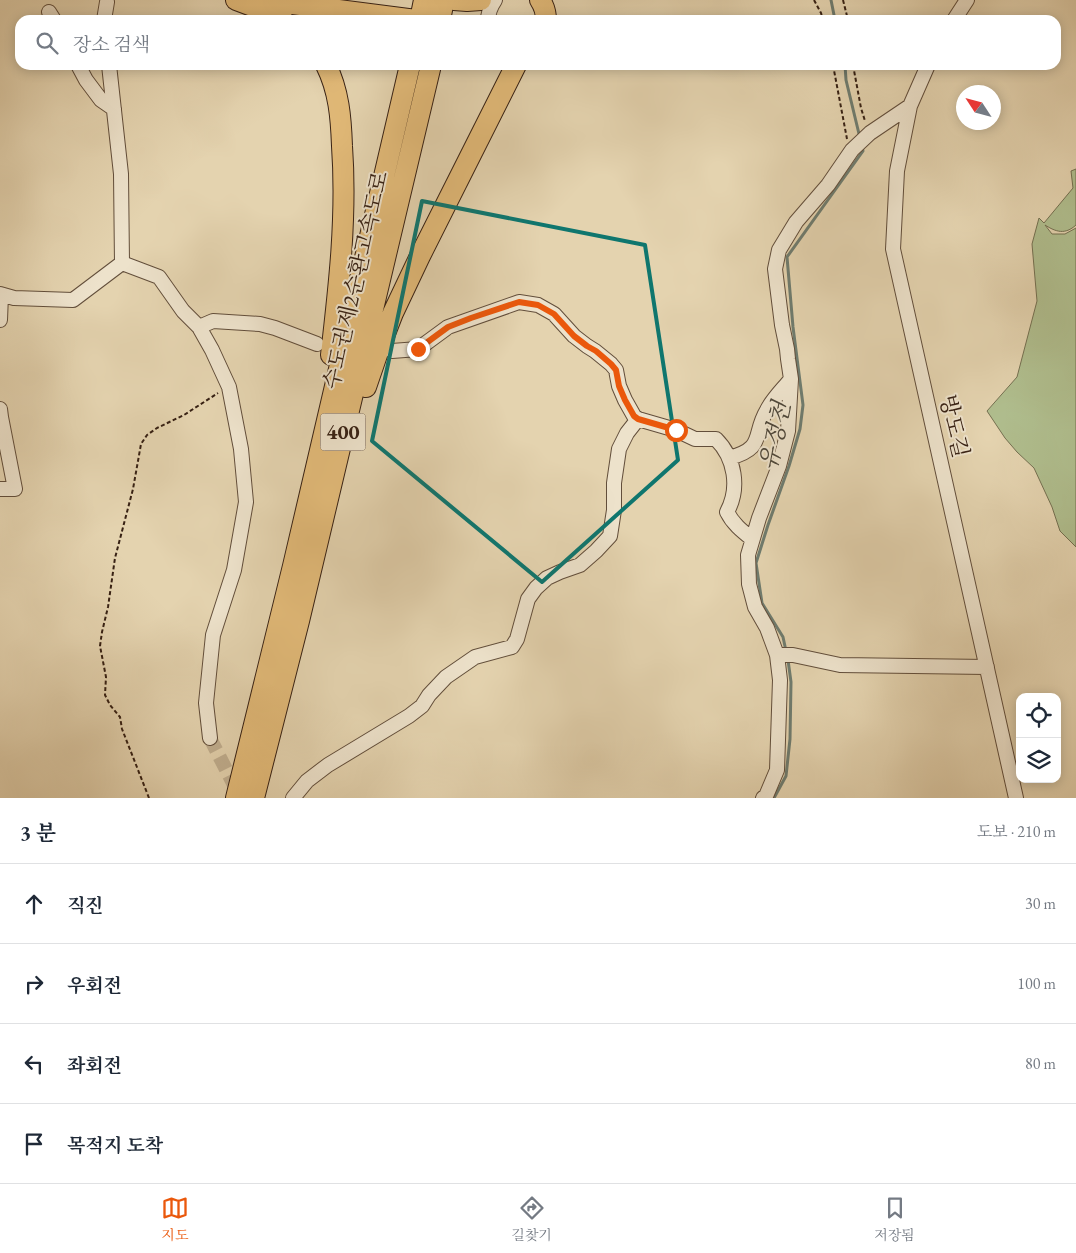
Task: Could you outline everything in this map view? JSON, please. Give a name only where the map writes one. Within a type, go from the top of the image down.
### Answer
[{"type":"highway","points":[[236,0],[273,15]]},
{"type":"highway","points":[[262,0],[378,15]]},
{"type":"highway","points":[[421,15],[424,0]]},
{"type":"highway","points":[[441,15],[444,0]]},
{"type":"highway","points":[[454,0],[481,0]]},
{"type":"highway","points":[[540,0],[546,15]]},
{"type":"highway","points":[[302,565],[330,367],[340,276],[344,172],[338,96],[328,70]]},
{"type":"highway","name":"수도권제2순환고속도로","points":[[254,798],[299,622],[302,565],[409,70]]},
{"type":"highway","name":"수도권제2순환고속도로","points":[[236,798],[302,565],[430,70]]},
{"type":"highway","points":[[302,565],[390,322],[420,256],[513,70]]},
{"type":"street","points":[[488,15],[490,6],[495,0]]},
{"type":"street","points":[[957,15],[966,0]]},
{"type":"street","points":[[105,15],[107,2]]},
{"type":"street","points":[[81,70],[102,100],[114,109]]},
{"type":"street","points":[[110,70],[122,174],[122,264]]},
{"type":"street","name":"방도길","points":[[926,70],[910,106],[897,171],[893,249],[1016,798]]},
{"type":"street","points":[[763,798],[766,796],[777,770],[780,680],[777,655],[767,628],[755,607],[749,584],[748,555],[788,431],[791,379],[775,269],[779,250],[796,222],[828,185],[860,142],[910,106]]},
{"type":"street","points":[[0,320],[0,294],[14,298],[73,300],[122,264]]},
{"type":"street","points":[[122,264],[159,277],[183,311],[199,327],[229,386],[241,449],[246,502],[234,570],[212,635],[206,703],[210,738]]},
{"type":"street","points":[[392,351],[418,349],[448,327],[519,302],[538,305],[554,314],[574,336],[611,364],[616,370],[619,386],[634,416],[696,439],[716,439],[722,444],[734,471],[735,488],[732,502],[727,512],[742,531],[752,539]]},
{"type":"street","points":[[199,327],[213,321],[260,324],[316,344]]},
{"type":"street","points":[[729,458],[740,455],[752,447],[757,439],[766,411],[791,379]]},
{"type":"street","points":[[0,409],[15,489],[0,489]]},
{"type":"street","points":[[293,798],[307,781],[328,765],[409,716],[422,706],[428,695],[446,677],[474,657],[512,647],[517,639],[528,598],[536,588],[547,578],[580,565],[610,536],[619,449],[627,433],[638,419]]},
{"type":"street","points":[[777,655],[793,655],[840,665],[987,667]]},
{"type":"path","points":[[814,0],[822,15]]},
{"type":"path","points":[[843,0],[847,15]]},
{"type":"path","points":[[835,70],[847,140],[860,142],[866,128],[854,70]]},
{"type":"path","points":[[149,798],[122,729],[120,716],[110,705],[105,695],[106,677],[100,646],[115,558],[133,489],[141,444],[147,435],[157,428],[184,415],[229,386]]},
{"type":"highlighted area","points":[[422,201],[645,245],[678,460],[542,582],[372,441]]},
{"type":"green space","points":[[1076,169],[1076,225],[1068,230],[1060,231],[1045,225],[1052,234],[1065,234],[1076,228],[1076,547],[1060,531],[1052,507],[1034,468],[1005,438],[987,411],[1017,377],[1037,301],[1032,244],[1039,218],[1044,223],[1073,188],[1071,171]]},
{"type":"waterway","name":"유정천","points":[[831,0],[834,15]]},
{"type":"waterway","name":"유정천","points":[[845,70],[860,138]]},
{"type":"waterway","name":"유정천","points":[[786,651],[783,637],[762,603],[756,563],[789,466],[800,429],[803,405],[793,327],[787,257],[863,151],[862,146]]},
{"type":"waterway","name":"유정천","points":[[774,798],[786,776],[790,739],[791,682],[788,660]]},
{"type":"tunnel","points":[[210,738],[238,793]]},
{"type":"route","points":[[418,349],[448,327],[471,318],[519,302],[538,305],[554,314],[574,336],[611,364],[616,370],[619,386],[634,416],[638,419],[676,430]]}]
